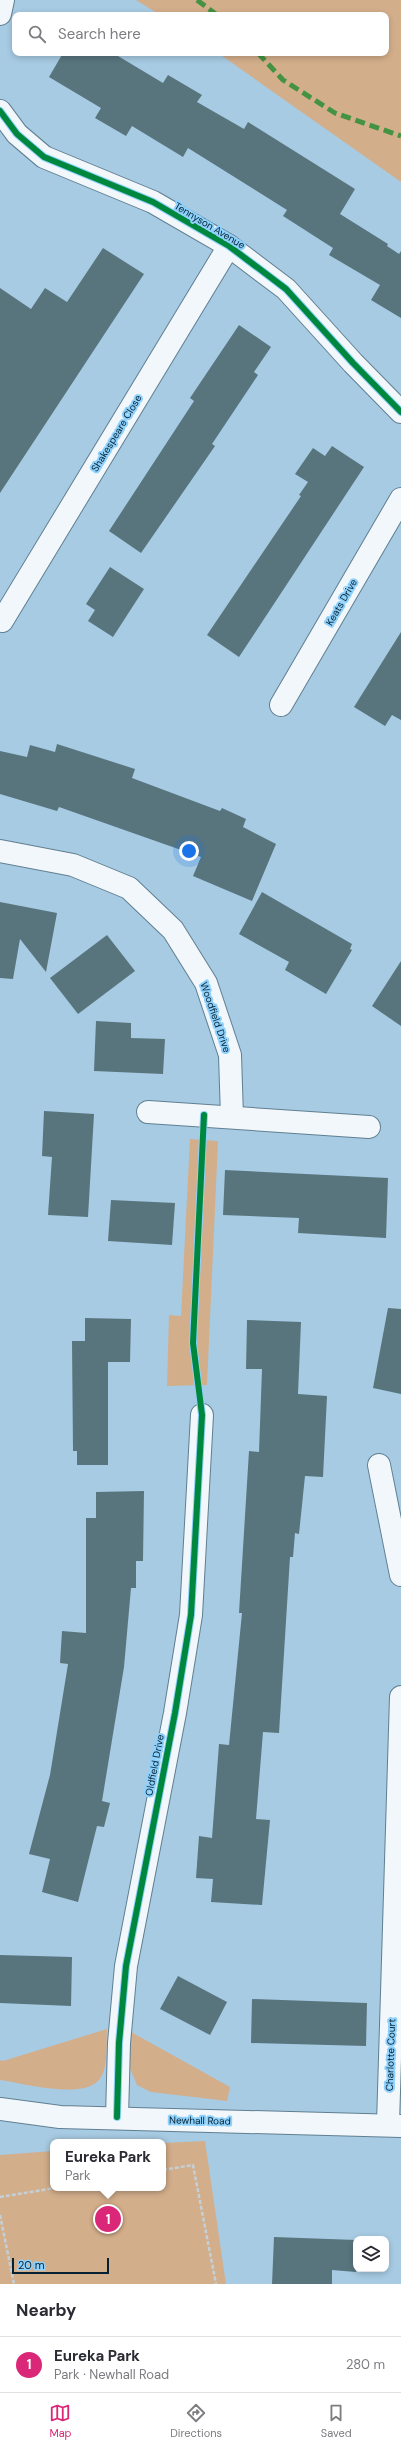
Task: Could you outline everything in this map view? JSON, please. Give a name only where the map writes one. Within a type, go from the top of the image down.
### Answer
[{"type":"street","points":[[0,14],[3,0]]},
{"type":"street","name":"Tennyson Avenue","points":[[0,111],[17,134],[44,157],[153,202],[229,246],[286,290],[353,363],[401,412]]},
{"type":"street","name":"Shakespeare Close","points":[[2,620],[229,246]]},
{"type":"street","name":"Keats Drive","points":[[281,705],[401,499]]},
{"type":"street","name":"Woodfield Drive","points":[[0,851],[73,865],[129,888],[173,930],[206,983],[230,1055],[232,1117]]},
{"type":"street","points":[[148,1112],[369,1126]]},
{"type":"street","name":"Oldfield Drive","points":[[117,2118],[119,2043],[126,1966],[175,1713],[191,1615],[202,1415]]},
{"type":"street","points":[[379,1465],[401,1575]]},
{"type":"street","name":"Charlotte Court","points":[[395,2125],[401,1697]]},
{"type":"street","name":"Newhall Road","points":[[0,2109],[60,2117],[395,2125]]},
{"type":"path","points":[[202,1415],[193,1343],[204,1115]]},
{"type":"path","points":[[166,2170],[193,2165],[216,2284]]},
{"type":"path","points":[[0,2197],[50,2189]]},
{"type":"path","points":[[0,2216],[14,2284]]},
{"type":"shaded area","points":[[136,0],[401,0],[401,182],[222,56],[389,56],[389,12],[155,12]]},
{"type":"shaded area","points":[[190,1139],[218,1141],[207,1385],[167,1386],[169,1315],[181,1316]]},
{"type":"shaded area","points":[[107,2029],[106,2063],[99,2080],[91,2086],[66,2090],[37,2087],[0,2080],[0,2060],[3,2061]]},
{"type":"shaded area","points":[[131,2032],[230,2087],[227,2101],[151,2092],[137,2085],[129,2066]]},
{"type":"shaded area","points":[[205,2141],[226,2284],[0,2284],[0,2155],[50,2151],[50,2191],[166,2191],[166,2143]]},
{"type":"building","points":[[61,56],[118,56],[163,83],[168,75],[202,95],[197,102],[244,129],[248,122],[355,189],[340,214],[388,244],[387,246],[399,254],[401,251],[401,318],[371,300],[380,285],[329,255],[333,248],[283,216],[287,210],[188,148],[183,157],[132,126],[126,136],[95,118],[101,108],[49,77]]},
{"type":"building","points":[[103,248],[144,274],[0,493],[0,288],[31,309],[45,288],[67,302]]},
{"type":"building","points":[[239,325],[271,347],[254,372],[258,375],[212,444],[215,446],[141,553],[109,531],[194,401],[190,398]]},
{"type":"building","points":[[332,446],[364,467],[239,657],[207,635],[301,496],[299,495],[308,482],[295,474],[313,448],[325,456]]},
{"type":"building","points":[[110,567],[144,589],[113,637],[88,621],[95,610],[86,604]]},
{"type":"building","points":[[401,632],[401,720],[392,715],[385,726],[354,707]]},
{"type":"building","points":[[57,744],[135,769],[132,778],[220,811],[222,808],[246,819],[243,827],[276,844],[252,901],[193,876],[201,857],[59,807],[57,811],[0,794],[0,751],[27,757],[30,745],[55,752]]},
{"type":"building","points":[[262,892],[352,944],[350,949],[352,950],[326,994],[285,970],[289,962],[239,934]]},
{"type":"building","points":[[0,902],[57,913],[46,972],[20,939],[13,979],[0,978]]},
{"type":"building","points":[[107,935],[135,971],[78,1014],[50,978]]},
{"type":"building","points":[[401,961],[401,1026],[372,1006]]},
{"type":"building","points":[[96,1021],[131,1023],[131,1038],[165,1039],[163,1074],[94,1071]]},
{"type":"building","points":[[44,1111],[94,1114],[88,1217],[48,1215],[52,1157],[42,1156]]},
{"type":"building","points":[[225,1170],[388,1178],[386,1238],[298,1233],[299,1218],[223,1215]]},
{"type":"building","points":[[111,1200],[175,1203],[172,1245],[108,1241]]},
{"type":"building","points":[[388,1308],[401,1309],[401,1394],[373,1388]]},
{"type":"building","points":[[85,1318],[131,1319],[130,1362],[108,1362],[108,1465],[77,1465],[77,1451],[73,1451],[72,1341],[85,1341]]},
{"type":"building","points":[[247,1320],[301,1322],[298,1394],[327,1396],[323,1477],[305,1476],[299,1534],[295,1533],[293,1557],[290,1557],[279,1733],[263,1732],[256,1819],[270,1820],[262,1905],[211,1902],[213,1879],[196,1878],[199,1836],[212,1838],[219,1744],[229,1745],[242,1613],[239,1613],[249,1451],[259,1452],[262,1369],[246,1369]]},
{"type":"building","points":[[144,1491],[143,1561],[136,1561],[136,1588],[131,1588],[124,1667],[102,1801],[110,1803],[104,1827],[97,1826],[78,1902],[42,1892],[50,1859],[29,1854],[50,1775],[68,1664],[60,1663],[62,1631],[86,1633],[86,1518],[96,1518],[96,1492]]},
{"type":"building","points":[[0,1955],[72,1957],[71,2006],[0,2003]]},
{"type":"building","points":[[178,1976],[227,2002],[210,2035],[160,2009]]},
{"type":"building","points":[[252,1999],[367,2003],[366,2046],[251,2043]]},
{"type":"building","points":[[274,2237],[353,2240],[353,2272],[332,2270],[332,2284],[272,2284]]},
{"type":"marked path","points":[[197,0],[213,12]]},
{"type":"marked path","points":[[261,56],[283,80],[335,113],[401,136]]},
{"type":"cycle path","points":[[0,111],[17,134],[44,157],[153,202],[229,246],[286,289],[353,363],[401,412]]},
{"type":"cycle path","points":[[117,2117],[119,2043],[126,1966],[175,1713],[191,1615],[202,1415],[193,1343],[204,1115]]},
{"type":"place","name":"Eureka Park","points":[[108,2219]]}]
